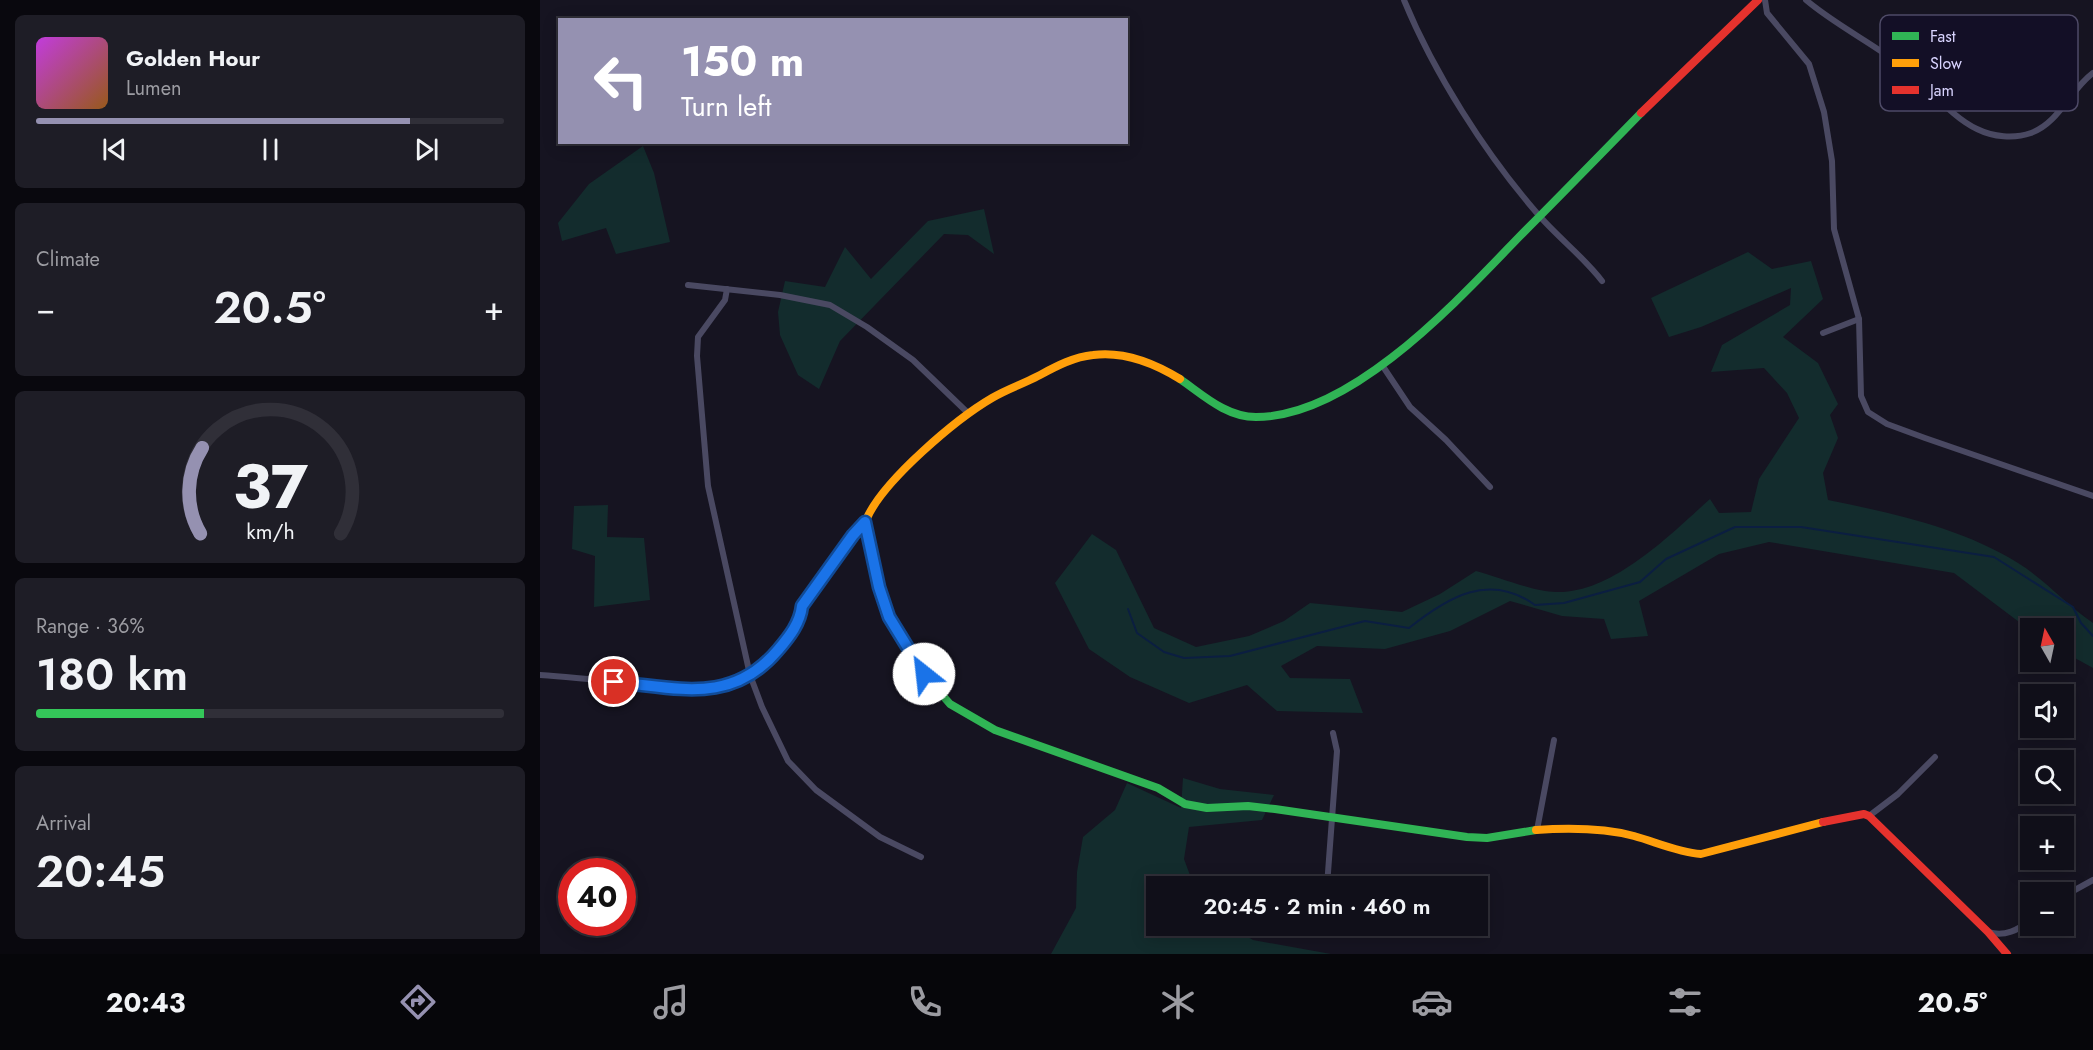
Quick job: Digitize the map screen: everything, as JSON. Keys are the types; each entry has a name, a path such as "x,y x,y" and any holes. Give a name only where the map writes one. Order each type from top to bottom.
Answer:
{"street":[{"path":"1404,0 1464,115 1538,215 1566,240 1602,281"},
{"path":"540,675 694,691 724,686 750,675 784,643 802,616 802,606 853,535 865,522 875,505 906,471 969,414 1005,391 1089,355 1118,356 1155,366 1230,412 1254,417 1282,414 1300,408 1382,365 1437,321 1538,215 1721,33 1758,0"},
{"path":"1765,0 1767,14 1809,64 1819,95 1832,162 1833,229 1859,319 1861,396 1868,412 1887,424 2093,496"},
{"path":"1806,0 1844,30 1880,51"},
{"path":"2078,90 2093,73"},
{"path":"1953,111 1986,132 2013,136 2030,134 2043,128 2058,111"},
{"path":"688,285 830,305 867,327 913,360 969,414"},
{"path":"727,289 725,300 698,337 697,356 708,486 750,675 762,707 788,761 816,789 880,837 921,857"},
{"path":"1823,333 1859,319"},
{"path":"1382,365 1410,408 1446,440 1490,487"},
{"path":"865,522 879,587 889,617 939,694 970,718 995,730 1158,788 1196,807 1248,806 1480,838 1537,830 1569,829 1631,835 1686,853 1701,854 1809,823 1857,814 1869,816 1988,932 2007,954"},
{"path":"1328,876 1337,751 1333,733"},
{"path":"1537,830 1554,740"},
{"path":"1869,816 1898,794 1935,758"},
{"path":"2074,890 2093,880"},
{"path":"1988,932 2001,935 2020,927"}],"green space":[{"path":"643,146 654,173 670,242 616,254 606,228 562,241 558,223 589,184"},
{"path":"984,209 994,254 968,235 944,234 840,341 819,389 798,375 780,335 778,312 785,281 825,287 845,247 871,279 928,221"},
{"path":"1748,252 1772,269 1811,261 1823,299 1783,337 1818,363 1838,404 1830,415 1838,438 1823,473 1828,500 1926,523 1974,540 2018,563 2093,623 2093,668 2074,658 2074,618 2020,618 2020,623 1954,573 1769,542 1719,554 1639,601 1648,636 1611,639 1604,619 1562,616 1510,601 1450,631 1385,649 1317,646 1281,666 1290,678 1350,679 1363,713 1277,711 1247,685 1189,703 1130,677 1089,649 1055,583 1092,534 1116,550 1154,628 1196,647 1249,636 1284,621 1310,603 1402,612 1440,594 1476,571 1538,590 1556,592 1577,590 1619,573 1659,544 1710,499 1719,513 1751,512 1759,479 1799,418 1787,393 1764,368 1711,372 1722,345 1790,305 1791,288 1701,327 1669,337 1651,298"},
{"path":"608,505 607,537 644,538 650,600 594,607 595,556 572,549 574,506"},
{"path":"1183,778 1220,789 1274,795 1262,820 1189,827 1184,859 1190,876 1146,876 1146,936 1246,936 1253,940 1331,954 1051,954 1076,908 1077,872 1083,837 1115,810 1127,783 1181,808"}],"waterway":[{"path":"1128,609 1137,633 1164,652 1184,658 1230,656 1365,621 1409,628 1454,598 1485,590 1501,590 1518,595 1535,605 1564,603 1640,582 1666,559 1735,527 1801,527 1994,557 2073,607 2081,623 2093,636"}],"traffic: fast":[{"path":"1180,379 1215,404 1245,416 1256,417 1292,412 1329,398 1365,377 1435,321 1641,113"},
{"path":"867,518 865,522 879,587 889,617 924,674 950,704 995,730 1158,788 1185,804 1207,808 1248,806 1275,809 1467,837 1487,838 1536,830"}],"traffic: slow":[{"path":"867,518 889,486 905,469 960,420 998,395 1064,363 1086,356 1116,355 1149,363 1180,379"},
{"path":"1536,830 1610,831 1701,854 1823,822"}],"traffic: jam":[{"path":"1641,113 1758,0"},
{"path":"1823,822 1864,814 1869,816 1988,932 2007,954"}],"route":[{"path":"614,682 701,691 724,686 750,675 774,655 784,643 802,616 802,606 828,573 853,535 865,522 879,587 889,617 924,674"}]}
